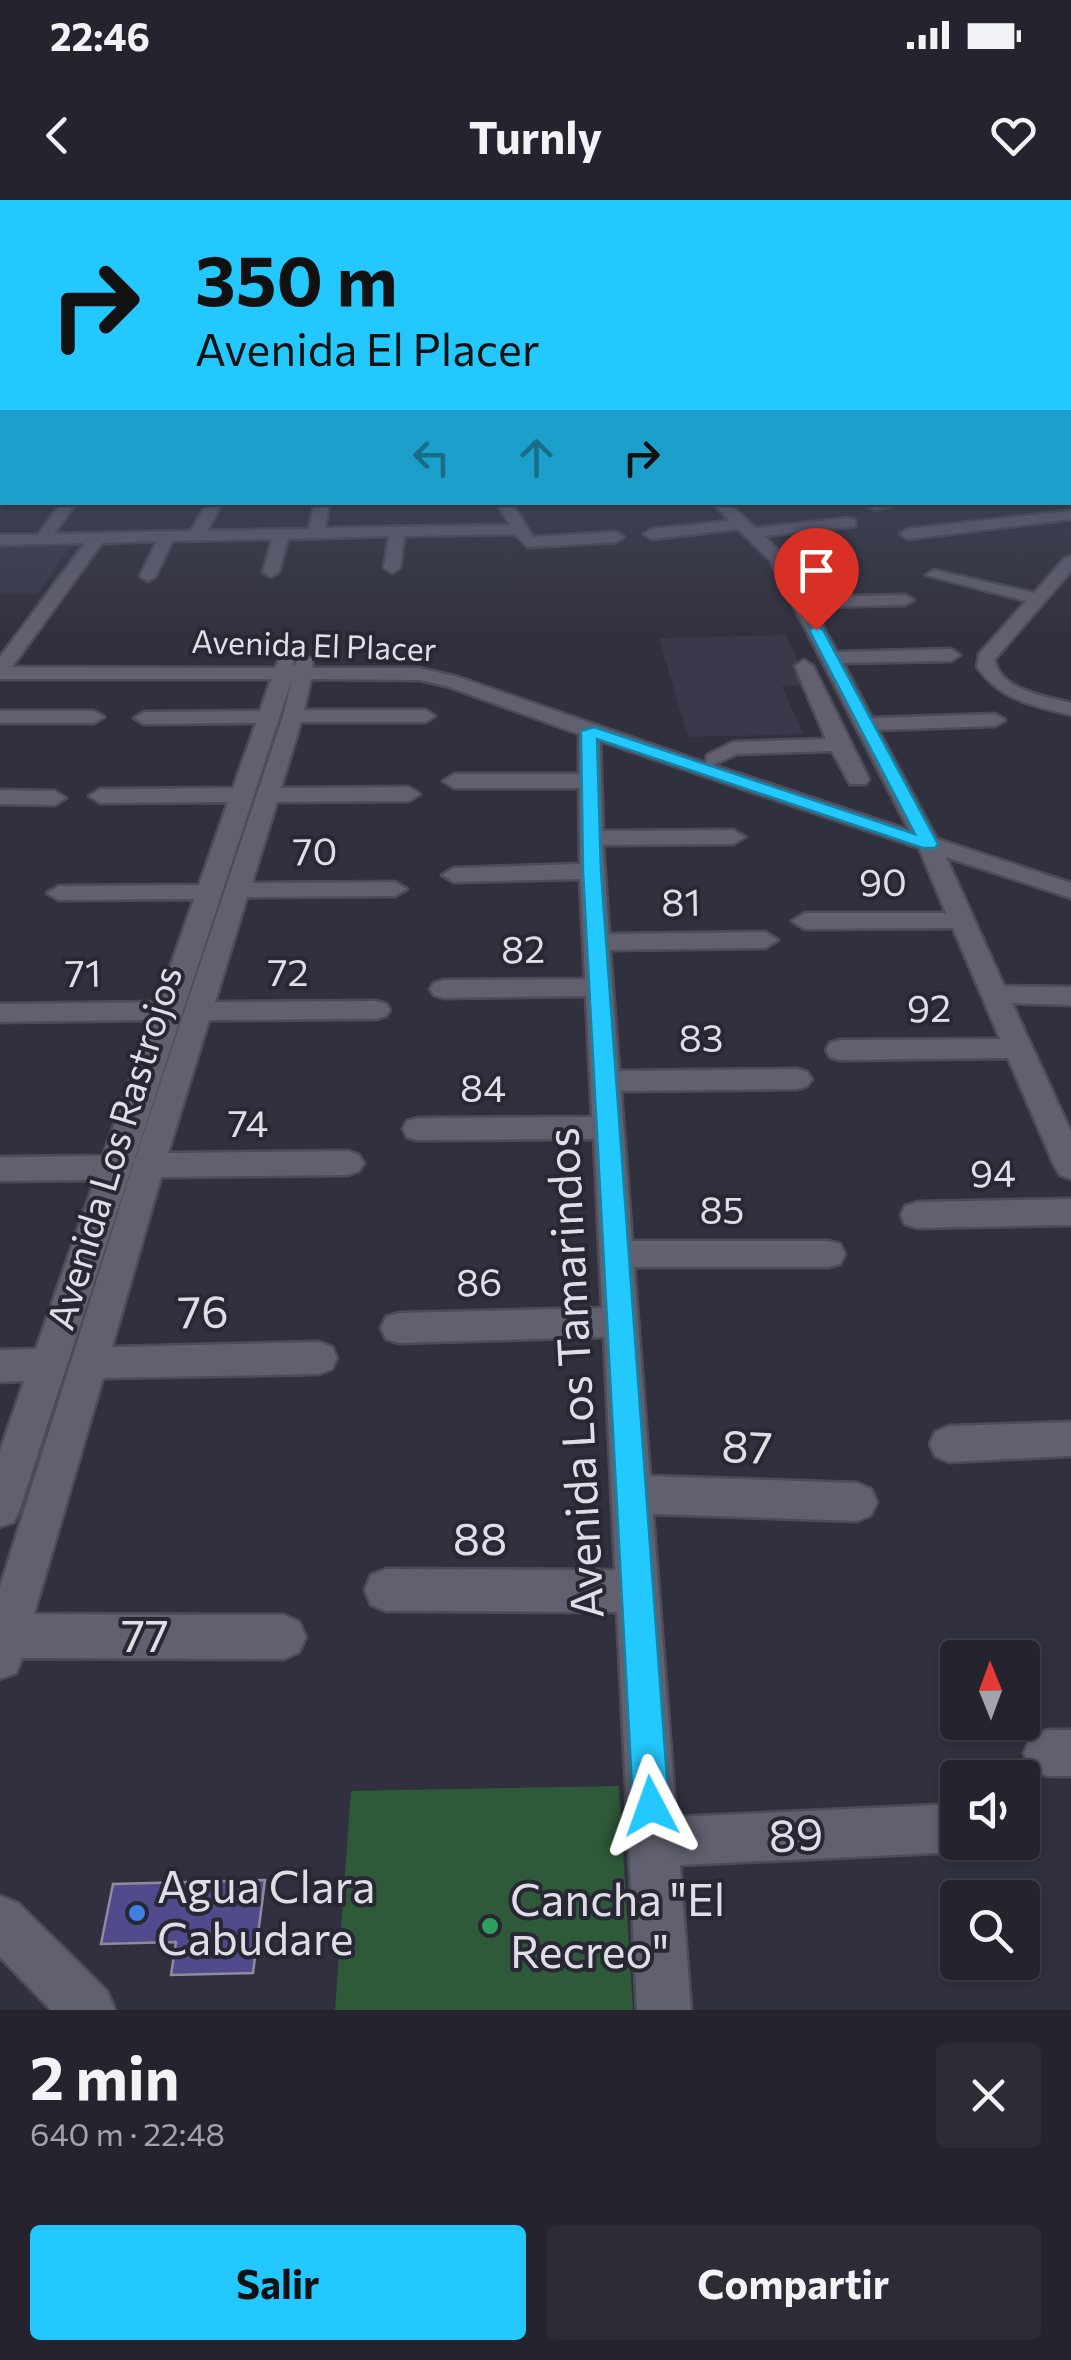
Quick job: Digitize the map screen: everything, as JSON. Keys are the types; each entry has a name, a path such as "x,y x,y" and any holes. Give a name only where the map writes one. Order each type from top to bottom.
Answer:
{"street":[{"path":"196,536 214,505"},
{"path":"316,534 322,505"},
{"path":"504,505 524,535"},
{"path":"722,505 778,558 924,835 1068,1153"},
{"path":"876,506 882,505"},
{"path":"43,539 66,507"},
{"path":"908,534 1071,515"},
{"path":"652,534 850,523"},
{"path":"0,540 397,533 433,524 524,535 616,537"},
{"path":"392,568 397,533"},
{"path":"272,572 282,534"},
{"path":"148,576 168,536"},
{"path":"1,667 97,538"},
{"path":"1071,561 986,658 986,667 995,680 1021,695 1071,708"},
{"path":"934,576 1038,599"},
{"path":"801,602 905,600"},
{"path":"830,658 952,655"},
{"name":"Avenida El Placer","path":"295,668 417,662 451,670 714,759 1071,891"},
{"path":"804,666 858,779"},
{"name":"Avenida El Placer","path":"1,667 295,668 419,674 451,681 588,731 924,835 1071,874"},
{"name":"Avenida Los Rastrojos","path":"0,1508 168,1011 222,892 295,668"},
{"path":"0,717 94,716"},
{"path":"144,718 425,716"},
{"path":"865,724 996,720"},
{"name":"Avenida Los Tamarindos","path":"588,731 635,1591 664,2010"},
{"path":"714,759 733,748 839,745"},
{"path":"454,781 588,781"},
{"path":"100,796 409,794"},
{"path":"0,797 56,798"},
{"path":"454,874 733,838"},
{"name":"70","path":"59,893 394,889"},
{"name":"Avenida Los Rastrojos","path":"3,1646 148,1165 200,1011 222,892"},
{"name":"90","path":"805,921 962,920"},
{"name":"81","path":"598,942 765,940"},
{"name":"82","path":"444,989 602,987"},
{"path":"995,994 1071,996"},
{"name":"72","path":"200,1011 376,1010"},
{"name":"71","path":"0,1013 168,1011"},
{"name":"92","path":"840,1050 1018,1048"},
{"name":"83","path":"606,1080 797,1079"},
{"name":"84","path":"418,1129 608,1128"},
{"name":"74","path":"148,1165 348,1163"},
{"path":"0,1169 115,1168"},
{"name":"94","path":"918,1215 1071,1212"},
{"name":"85","path":"616,1254 828,1254"},
{"name":"86","path":"399,1328 622,1322"},
{"name":"76","path":"90,1363 319,1358"},
{"path":"0,1366 48,1365"},
{"path":"949,1444 1071,1440"},
{"name":"87","path":"632,1494 856,1502"},
{"name":"88","path":"386,1590 635,1591"},
{"name":"77","path":"3,1646 284,1637"},
{"name":"89","path":"654,1842 938,1829"},
{"path":"0,1922 88,2010"}],"shaded area":[{"path":"0,546 71,546 37,594 0,594"},
{"path":"786,635 809,685 782,686 803,734 688,737 659,638"}],"green space":[{"path":"619,1786 633,2010 335,2010 351,1791"}],"building":[{"path":"265,1880 253,1973 171,1975 176,1942 101,1944 113,1884"}],"place":[{"name":"Agua Clara Cabudare","path":"137,1913"},
{"name":"Cancha \"El Recreo\"","path":"490,1926"}],"route":[{"path":"651,1806 592,871 588,731 929,844 816,630"}]}
